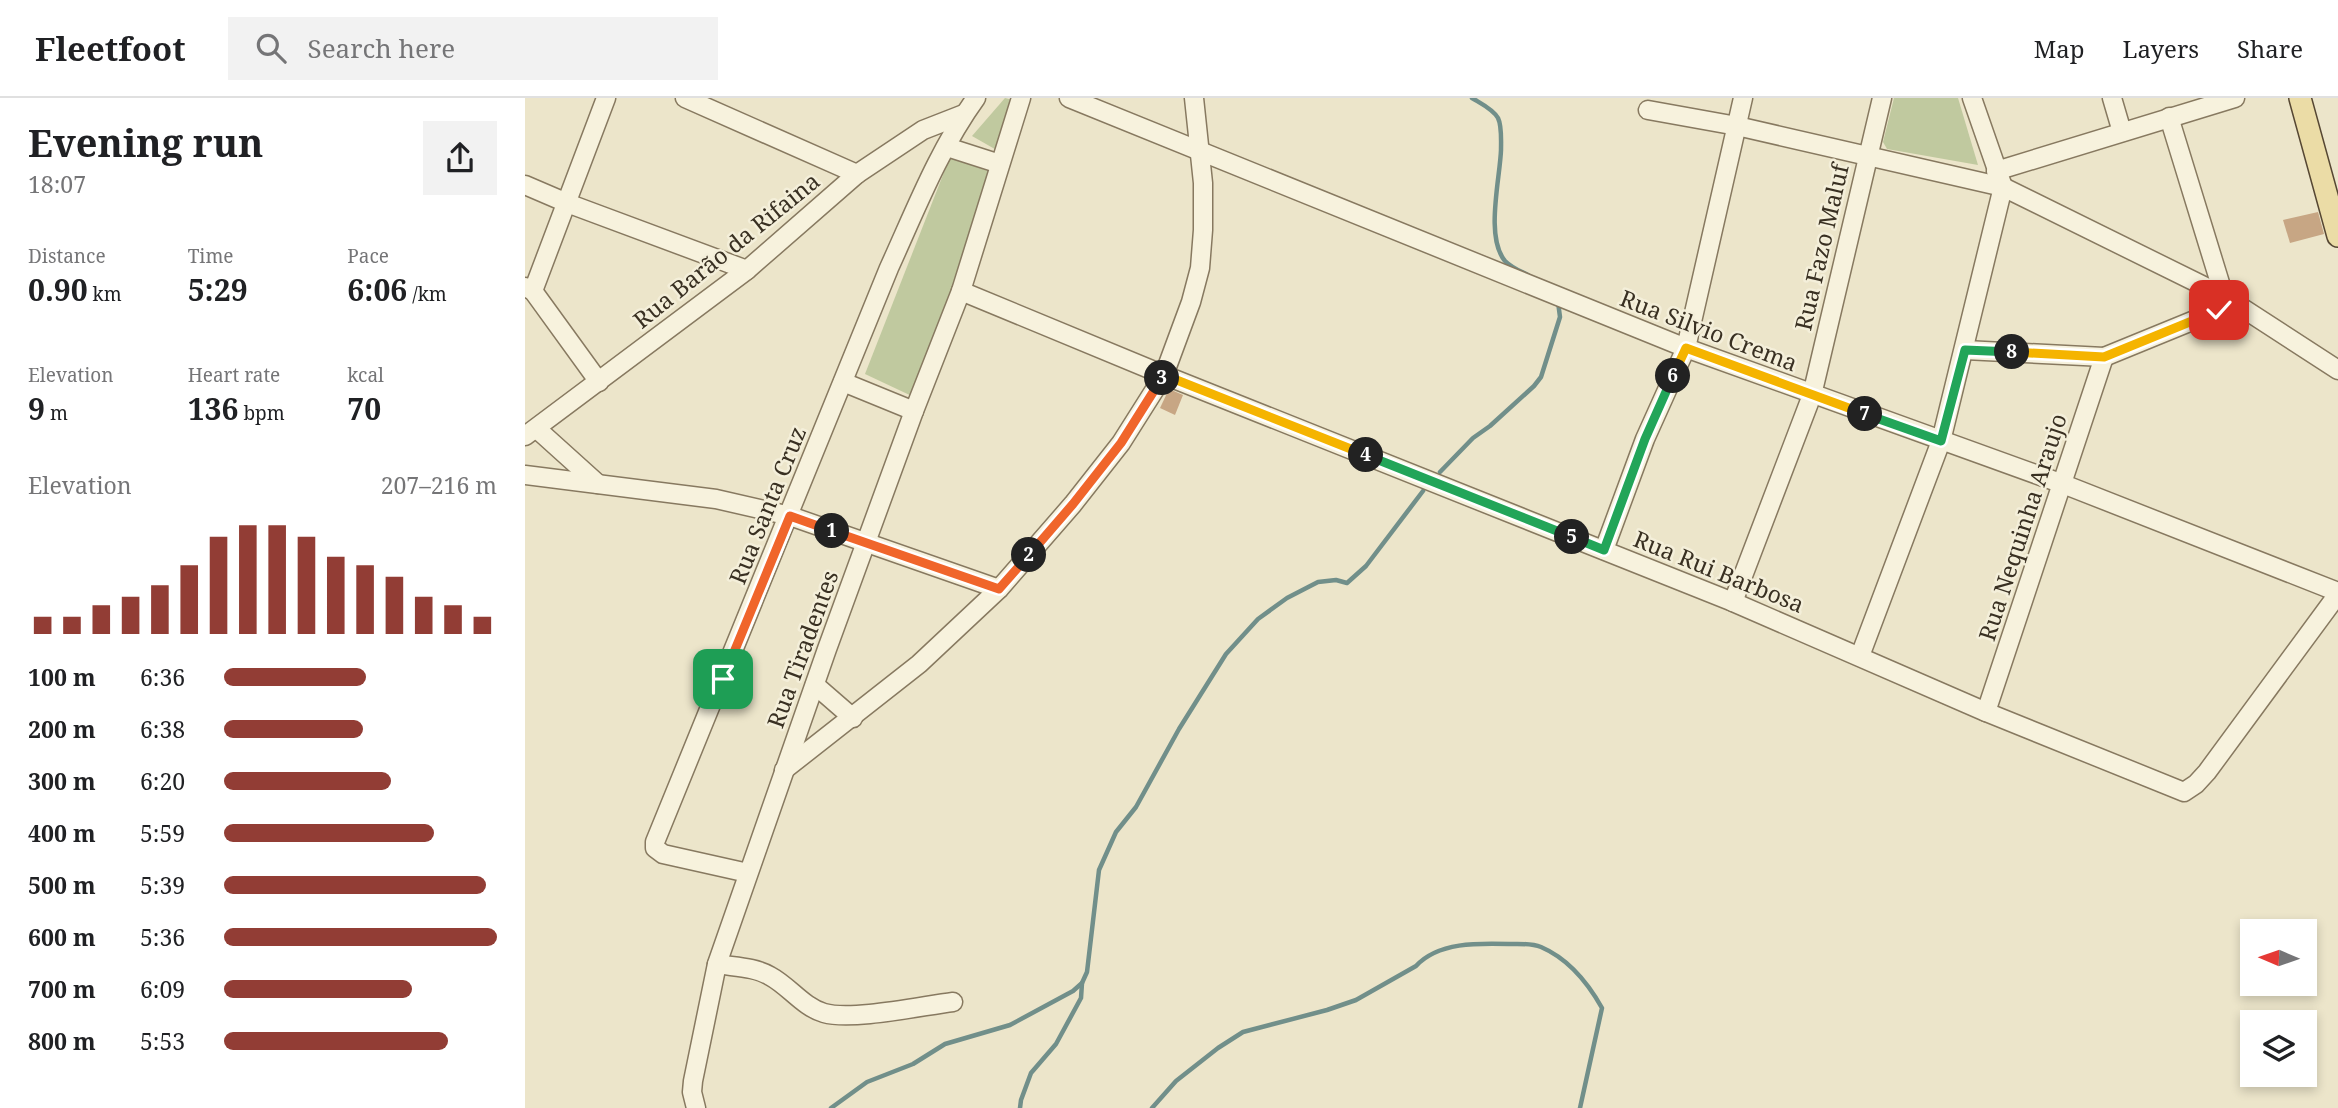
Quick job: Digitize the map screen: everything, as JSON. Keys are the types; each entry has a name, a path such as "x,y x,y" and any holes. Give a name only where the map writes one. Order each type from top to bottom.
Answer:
{"main road":[{"path":"2300,98 2338,236"}],"street":[{"path":"599,382 529,289 567,203 606,98"},
{"path":"685,98 857,174"},
{"name":"Rua Santa Cruz","path":"748,873 663,854 655,848 655,842 889,268 918,202 964,114 976,98"},
{"name":"Rua Tiradentes","path":"695,1106 693,1081 717,964 914,411 961,291 1021,98"},
{"name":"Rua Silvio Crema","path":"1069,98 1686,348 2063,484 2338,593"},
{"path":"784,770 919,664 999,589 1073,504 1121,443 1164,375 1191,302 1200,268 1203,183 1194,98"},
{"path":"1604,550 1645,439 1686,348 1743,98"},
{"name":"Rua Fazo Maluf","path":"1733,602 1812,395 1882,98"},
{"path":"1860,656 1941,441 1965,350 1999,179 1972,98"},
{"path":"2112,98 2122,132"},
{"path":"1999,179 2122,132 2235,98"},
{"path":"1649,110 1999,179 2224,296 2338,370"},
{"name":"Rua Barão da Rifaina","path":"531,432 747,270 857,174 923,130 964,114"},
{"path":"1965,350 2104,357 2219,310 2224,296 2169,117"},
{"path":"947,147 1000,164"},
{"path":"525,185 747,270"},
{"name":"Rua Rui Barbosa","path":"961,291 1733,602 1986,712 2184,792 2207,772 2338,593"},
{"name":"Rua Nequinha Araujo","path":"1986,712 2104,357"},
{"path":"843,382 914,411"},
{"path":"531,432 598,484"},
{"path":"525,475 716,499 790,516 999,589"},
{"path":"815,685 853,718"},
{"path":"717,964 760,971 809,1006 821,1012 841,1016 953,1002"}],"green space":[{"path":"1005,98 1016,101 1000,152 972,136"},
{"path":"1894,98 1958,98 1978,165 1887,149 1883,142"},
{"path":"950,157 993,173 916,398 865,374"}],"building":[{"path":"2318,212 2324,234 2290,243 2283,220"},
{"path":"1169,389 1183,395 1175,415 1160,408"}],"waterway":[{"path":"1472,98 1493,112 1500,125 1501,150 1495,207 1499,251 1505,261 1528,275"},
{"path":"1440,472 1473,438 1490,426 1541,377 1560,317 1558,302"},
{"path":"1020,1108 1031,1073 1056,1044 1081,998 1082,983 1087,972 1099,870 1116,832 1136,807 1179,729 1226,654 1258,619 1287,598 1318,582 1336,580 1347,583 1366,566 1423,491"},
{"path":"1152,1108 1176,1081 1243,1032 1356,1000 1435,952 1484,944 1529,944 1551,952 1577,973 1602,1008 1580,1108"},
{"path":"831,1108 867,1082 913,1064 945,1044 1010,1025 1073,991 1082,983"}],"route":[{"path":"723,679 790,516 999,589 1073,504 1121,443 1164,375 1604,550 1645,439 1686,348 1941,441 1965,350 2104,357 2219,310"}]}
